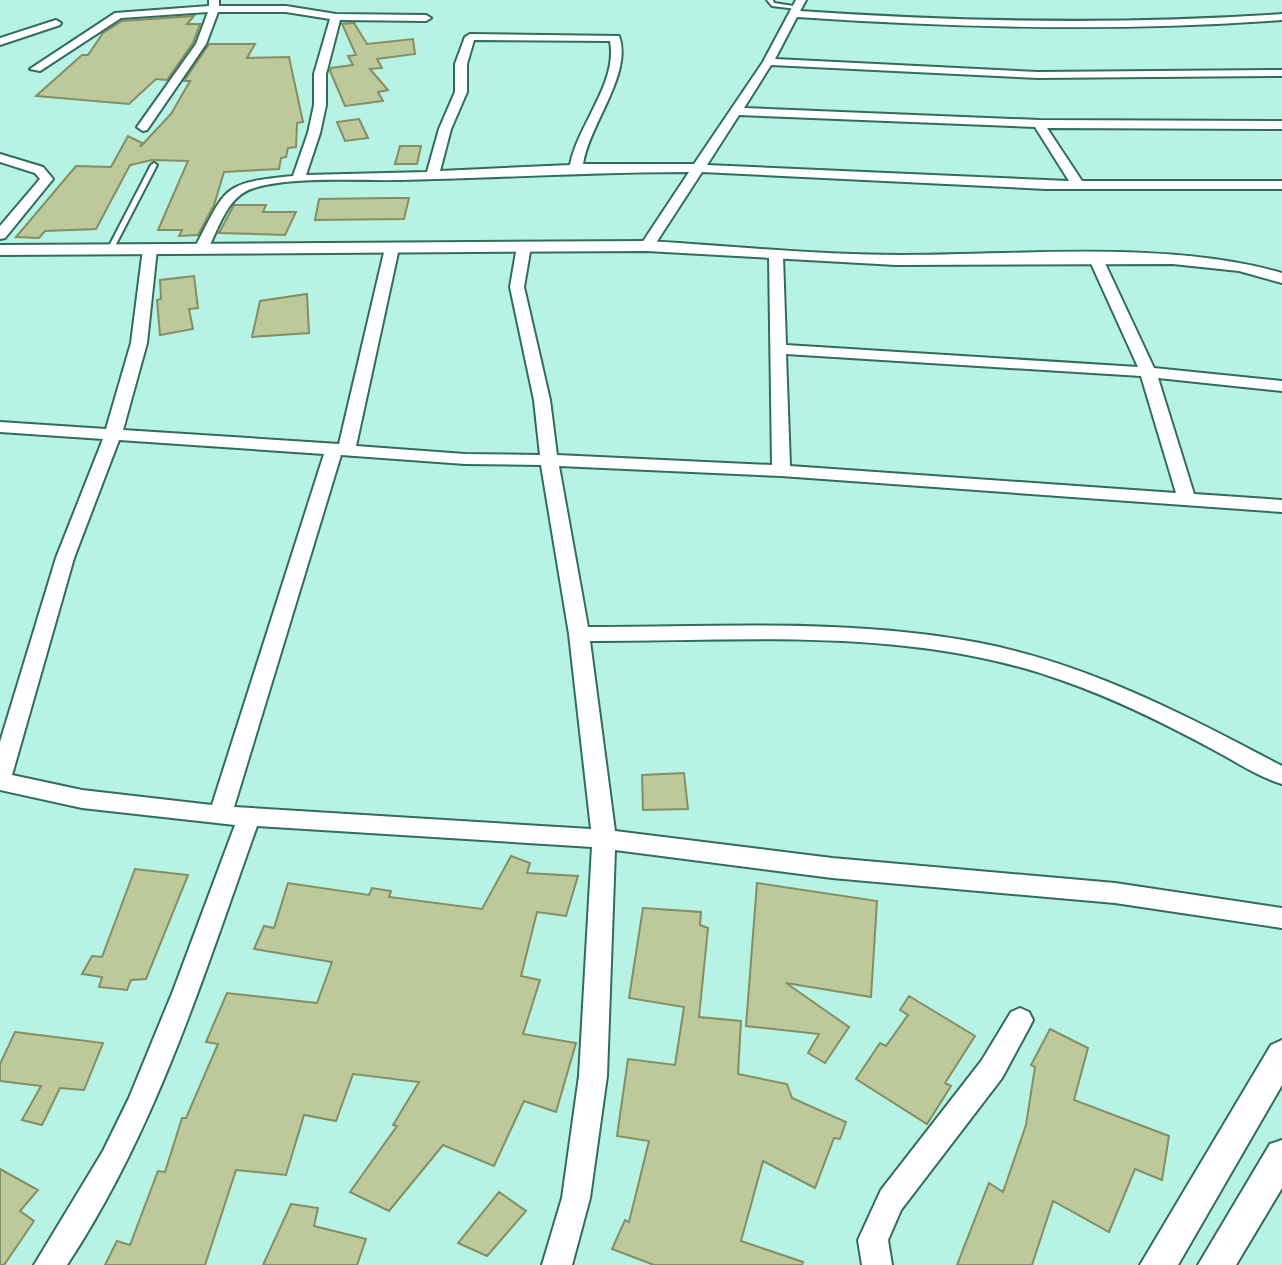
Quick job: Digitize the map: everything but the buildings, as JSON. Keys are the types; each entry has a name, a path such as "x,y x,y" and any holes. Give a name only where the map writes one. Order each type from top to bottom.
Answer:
{"street":[{"path":"143,127 201,44 214,4"},
{"path":"36,69 119,15 214,4 286,9 336,17 426,18"},
{"path":"647,246 768,62 797,7 881,21 1118,26 1190,25 1282,17"},
{"path":"298,179 317,119 320,74 336,17"},
{"path":"0,42 56,23"},
{"path":"433,175 445,129 461,92 461,64 467,44 470,37 481,36 615,38 618,58 581,137 576,168"},
{"path":"768,62 1038,75 1282,73"},
{"path":"736,111 1039,124 1282,125"},
{"path":"1039,124 1078,185"},
{"path":"0,158 39,170 47,179 1,232"},
{"path":"201,249 229,195 251,184 298,179 526,173 576,168 700,168 901,180 1078,185 1282,185"},
{"path":"524,246 517,287 542,400 549,460 579,634 604,839 593,1076 576,1198 557,1265"},
{"path":"0,250 647,246 776,256 896,260 1200,260 1282,278"},
{"path":"220,815 340,450 392,248"},
{"path":"150,249 139,343 114,432 65,558 0,780 82,799 220,815 604,839 832,868 1115,893 1282,918"},
{"path":"776,256 781,471"},
{"path":"1096,259 1148,372 1187,500"},
{"path":"778,349 1148,372 1282,386"},
{"path":"0,427 114,432 465,459 781,471 1282,506"},
{"path":"579,634 854,634 962,648 1037,664 1102,687 1282,776"},
{"path":"49,1265 76,1228 136,1116 249,817"},
{"path":"877,1265 873,1240 891,1200 992,1069 1020,1020"},
{"path":"1158,1265 1282,1055"},
{"path":"1216,1265 1282,1156"}],"lane":[{"path":"770,0 772,4 797,7"},
{"path":"110,250 154,165"}]}
